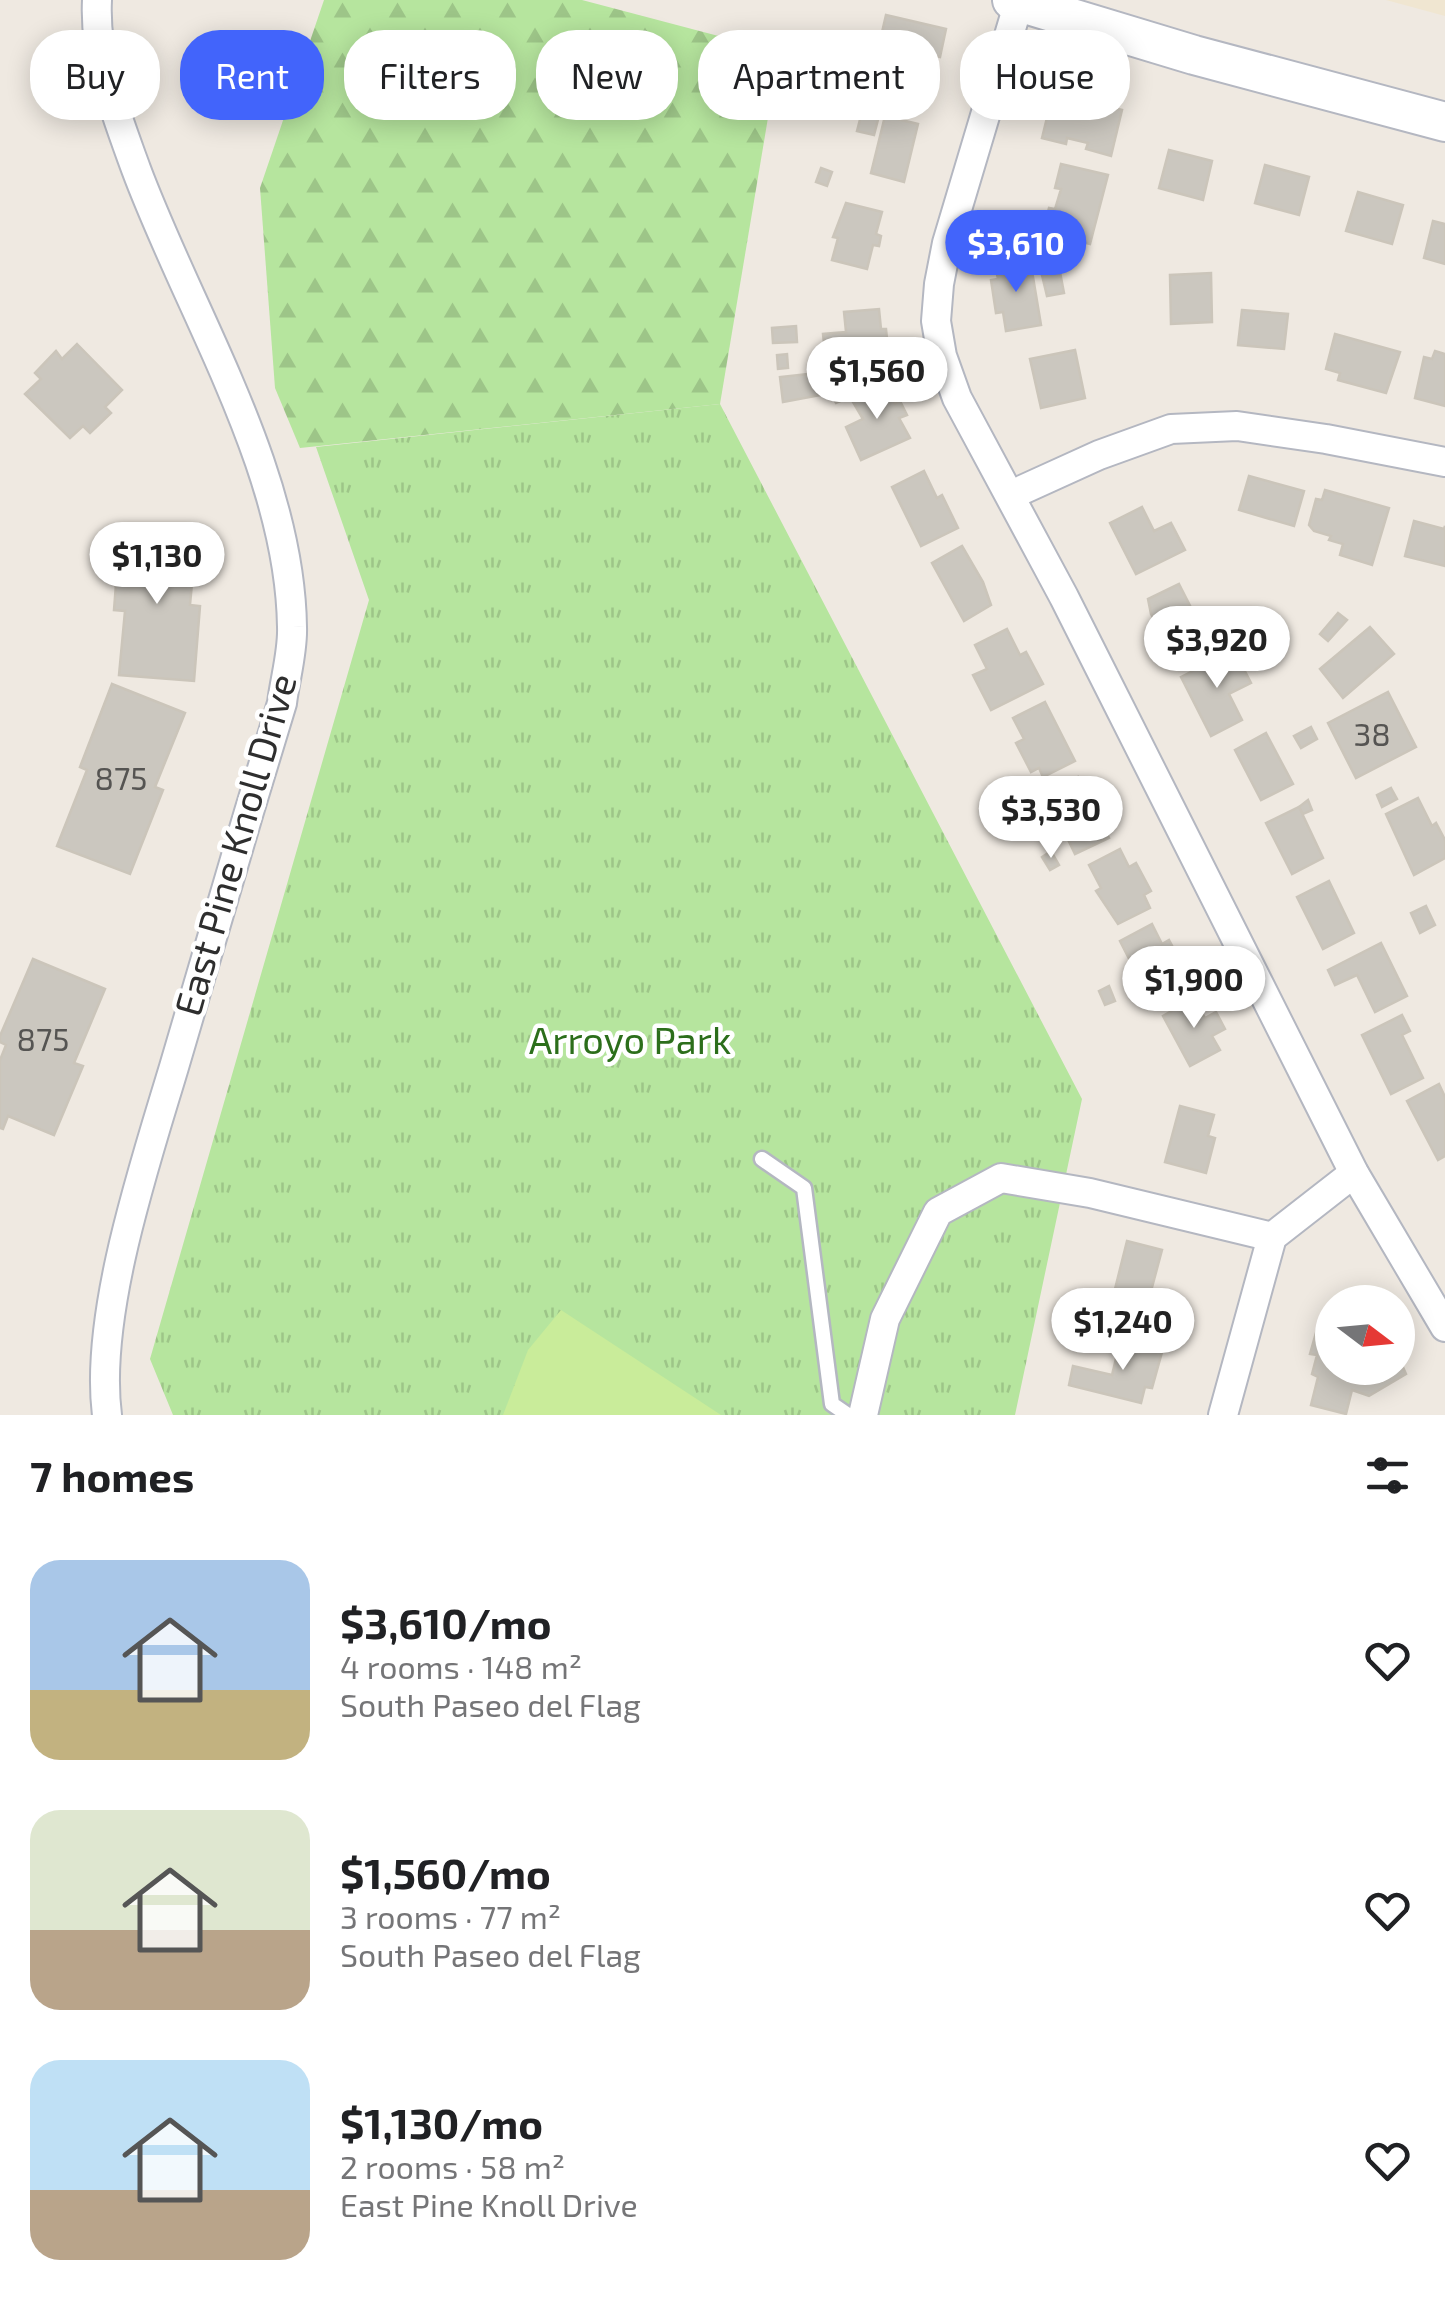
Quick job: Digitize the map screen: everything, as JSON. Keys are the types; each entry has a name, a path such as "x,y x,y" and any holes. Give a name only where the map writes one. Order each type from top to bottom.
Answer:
{"main road":[{"path":"1016,1 1194,55 1445,122"}],"street":[{"name":"East Pine Knoll Drive","path":"97,0 95,28 109,95 156,222 260,458 286,562 292,630 282,702 141,1178 115,1292 104,1388 108,1415"},
{"path":"1016,1 938,284 936,321 942,356 957,398 988,460 1011,495 1354,1173 1445,1326"},
{"path":"1011,495 1098,455 1171,429 1237,426 1445,462"},
{"path":"1223,1415 1272,1237 1354,1173"},
{"path":"863,1415 885,1319 938,1212 1002,1178 1090,1193 1272,1237"}],"lane":[{"path":"762,1158 804,1188 832,1404 848,1415"}],"shaded area":[{"path":"1386,0 1445,0 1445,16"}],"green space":[{"path":"324,0 582,0 698,31 698,120 768,120 720,404 300,448 275,388 260,188 283,120 324,120 324,30 314,30"},
{"name":"Arroyo Park","path":"720,404 1082,1099 1015,1415 173,1415 150,1359 369,600 316,447"},
{"path":"561,1310 721,1415 503,1415 528,1350"}],"building":[{"path":"886,15 946,29 940,57 940,30 883,30"},
{"path":"860,120 878,120 874,135 857,131"},
{"path":"884,120 918,124 904,182 871,173"},
{"path":"1046,120 1120,120 1111,156 1086,149 1088,143 1067,138 1066,144 1042,138"},
{"path":"1169,150 1212,161 1203,200 1159,188"},
{"path":"1061,164 1108,175 1090,244 1043,232 1049,208 1055,209 1061,189 1055,188"},
{"path":"1265,165 1309,177 1299,215 1255,203"},
{"path":"821,168 832,172 827,186 816,182"},
{"path":"1358,192 1403,205 1392,244 1346,231"},
{"path":"846,203 882,212 876,234 881,236 879,246 873,245 867,269 832,260 838,238 833,237"},
{"path":"1433,221 1445,224 1445,264 1424,258"},
{"path":"1030,259 1041,325 1006,331 1003,312 996,313 991,280 998,279 995,265"},
{"path":"1059,267 1064,293 1047,296 1041,271"},
{"path":"1211,273 1212,322 1171,324 1170,275"},
{"path":"879,309 881,329 886,329 887,339 882,339 885,367 827,372 823,334 846,332 844,312"},
{"path":"1242,310 1288,314 1284,349 1238,345"},
{"path":"796,326 797,342 773,343 772,328"},
{"path":"1335,334 1400,352 1386,393 1338,380 1340,373 1326,369"},
{"path":"77,344 122,390 105,407 111,413 90,433 83,426 70,438 25,394 41,379 35,373 56,351 62,359"},
{"path":"1075,350 1085,398 1041,408 1030,359"},
{"path":"1435,351 1445,354 1445,406 1415,398 1424,357 1432,359"},
{"path":"787,354 788,368 778,369 777,355"},
{"path":"827,372 826,394 783,402 780,377"},
{"path":"885,384 895,404 900,401 907,415 899,418 910,438 861,460 846,427 863,419 850,397"},
{"path":"845,388 850,397 836,403 831,394"},
{"path":"924,471 937,498 942,495 958,528 921,546 892,487"},
{"path":"1249,476 1304,491 1294,526 1239,510"},
{"path":"1325,490 1389,508 1372,565 1340,555 1343,544 1329,540 1331,536 1314,531 1309,525 1316,499 1322,500"},
{"path":"1142,507 1154,531 1171,523 1185,550 1136,574 1110,523"},
{"path":"1414,521 1444,529 1445,526 1445,566 1405,556"},
{"path":"120,532 196,540 190,605 200,606 194,681 119,675 125,611 114,610"},
{"path":"962,546 991,605 964,621 932,563"},
{"path":"1179,584 1209,643 1178,659 1151,614 1148,599"},
{"path":"1338,613 1347,620 1328,641 1320,634"},
{"path":"1267,623 1275,634 1264,642 1256,630"},
{"path":"1370,627 1394,654 1343,698 1320,669"},
{"path":"1007,629 1020,655 1026,652 1043,684 991,710 973,675 987,669 975,645"},
{"path":"1234,650 1251,683 1229,694 1242,720 1211,736 1181,677"},
{"path":"112,684 185,713 155,787 163,790 130,874 57,846 87,770 80,767"},
{"path":"1388,692 1416,747 1356,778 1328,723"},
{"path":"1045,702 1075,761 1043,777 1039,768 1031,772 1016,743 1024,739 1013,718"},
{"path":"1311,727 1317,739 1301,748 1294,736"},
{"path":"1266,733 1293,784 1261,800 1235,750"},
{"path":"1078,777 1087,795 1094,791 1107,818 1100,821 1109,838 1075,854 1046,793"},
{"path":"1391,788 1397,799 1382,807 1377,795"},
{"path":"1418,798 1432,826 1436,823 1445,840 1445,858 1414,875 1386,814"},
{"path":"1308,800 1312,810 1303,814 1299,807"},
{"path":"1299,807 1323,858 1292,874 1266,823"},
{"path":"1120,849 1129,867 1136,863 1151,891 1144,895 1150,908 1118,924 1096,891 1101,888 1089,865"},
{"path":"1051,851 1059,865 1050,870 1042,857"},
{"path":"1329,881 1354,933 1323,949 1297,897"},
{"path":"1426,906 1435,925 1420,933 1411,913"},
{"path":"1152,924 1162,944 1169,940 1179,959 1171,963 1177,976 1146,992 1120,941"},
{"path":"1381,943 1407,996 1375,1012 1357,975 1335,985 1328,970"},
{"path":"33,959 105,989 74,1063 83,1066 54,1135 8,1116 3,1129 0,1128 0,1060 6,1045 0,1042 0,1036"},
{"path":"1109,986 1115,1001 1105,1005 1099,991"},
{"path":"1194,998 1205,1018 1216,1012 1225,1029 1212,1036 1220,1050 1190,1066 1163,1016"},
{"path":"1402,1015 1410,1031 1402,1035 1423,1078 1391,1094 1362,1035"},
{"path":"1439,1084 1445,1097 1445,1156 1438,1160 1407,1101"},
{"path":"1180,1106 1214,1115 1208,1136 1215,1138 1206,1173 1165,1162"},
{"path":"1127,1241 1162,1250 1147,1306 1113,1297"},
{"path":"1090,1324 1102,1327 1100,1338 1087,1335"},
{"path":"1121,1338 1156,1346 1155,1350 1162,1352 1152,1388 1145,1387 1141,1403 1069,1385 1073,1366 1112,1375"},
{"path":"1316,1385 1388,1385 1369,1396 1352,1390 1346,1414 1311,1405"}]}
